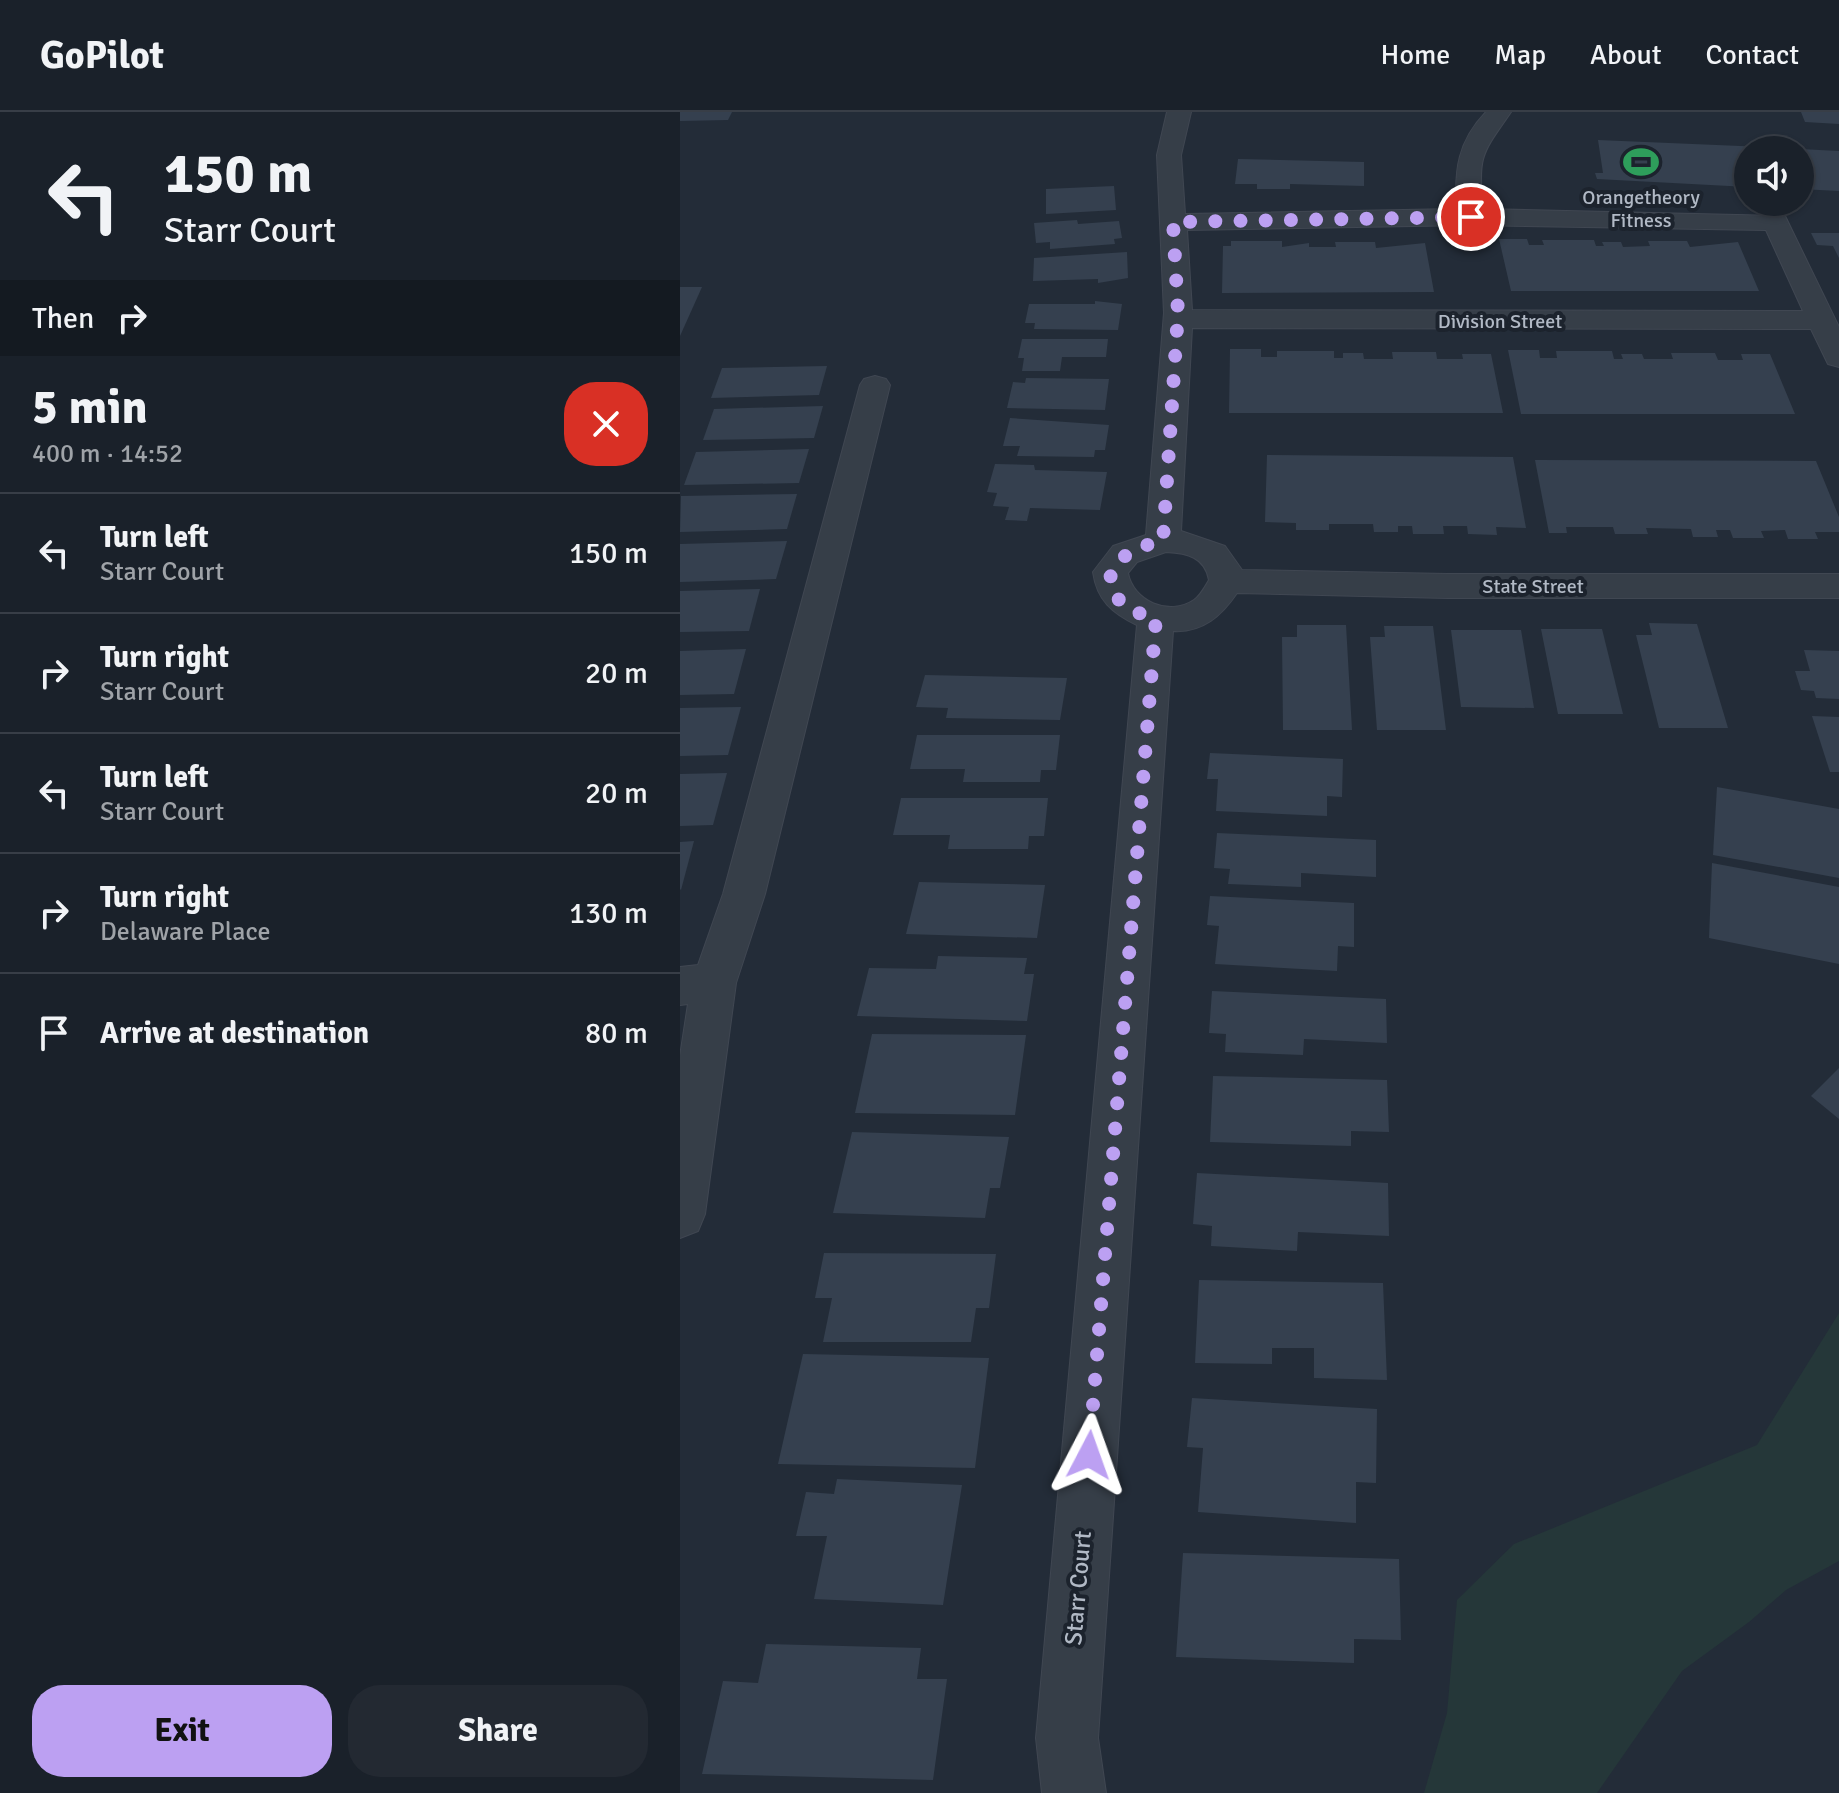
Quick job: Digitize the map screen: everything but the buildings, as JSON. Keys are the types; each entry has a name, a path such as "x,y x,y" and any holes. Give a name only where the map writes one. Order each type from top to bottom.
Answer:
{"street":[{"path":"1163,541 1178,319 1169,155 1179,112"},
{"path":"1471,217 1466,165 1479,131 1499,112"},
{"path":"1173,222 1471,217 1776,222 1839,358"},
{"name":"Division Street","path":"1178,319 1822,320"},
{"path":"680,1214 697,984 744,894 875,385"},
{"path":"1163,541 1180,541 1209,551 1226,570 1227,581 1222,594 1195,614 1156,618 1127,608 1117,599 1110,578 1122,557 1133,549 1163,541"},
{"name":"State Street","path":"1227,581 1447,586 1839,586"},
{"name":"Starr Court","path":"1074,1793 1067,1738 1156,618"}],"shaded area":[{"path":"1839,1313 1839,1561 1786,1590 1749,1622 1682,1671 1597,1793 1424,1793 1447,1713 1457,1600 1514,1544 1757,1445"}],"place":[{"name":"Orangetheory Fitness","path":"1641,162"}],"route":[{"path":"1089,1455 1156,618 1127,608 1111,589 1110,578 1114,567 1133,549 1163,541 1178,313 1173,222 1471,217"}]}
